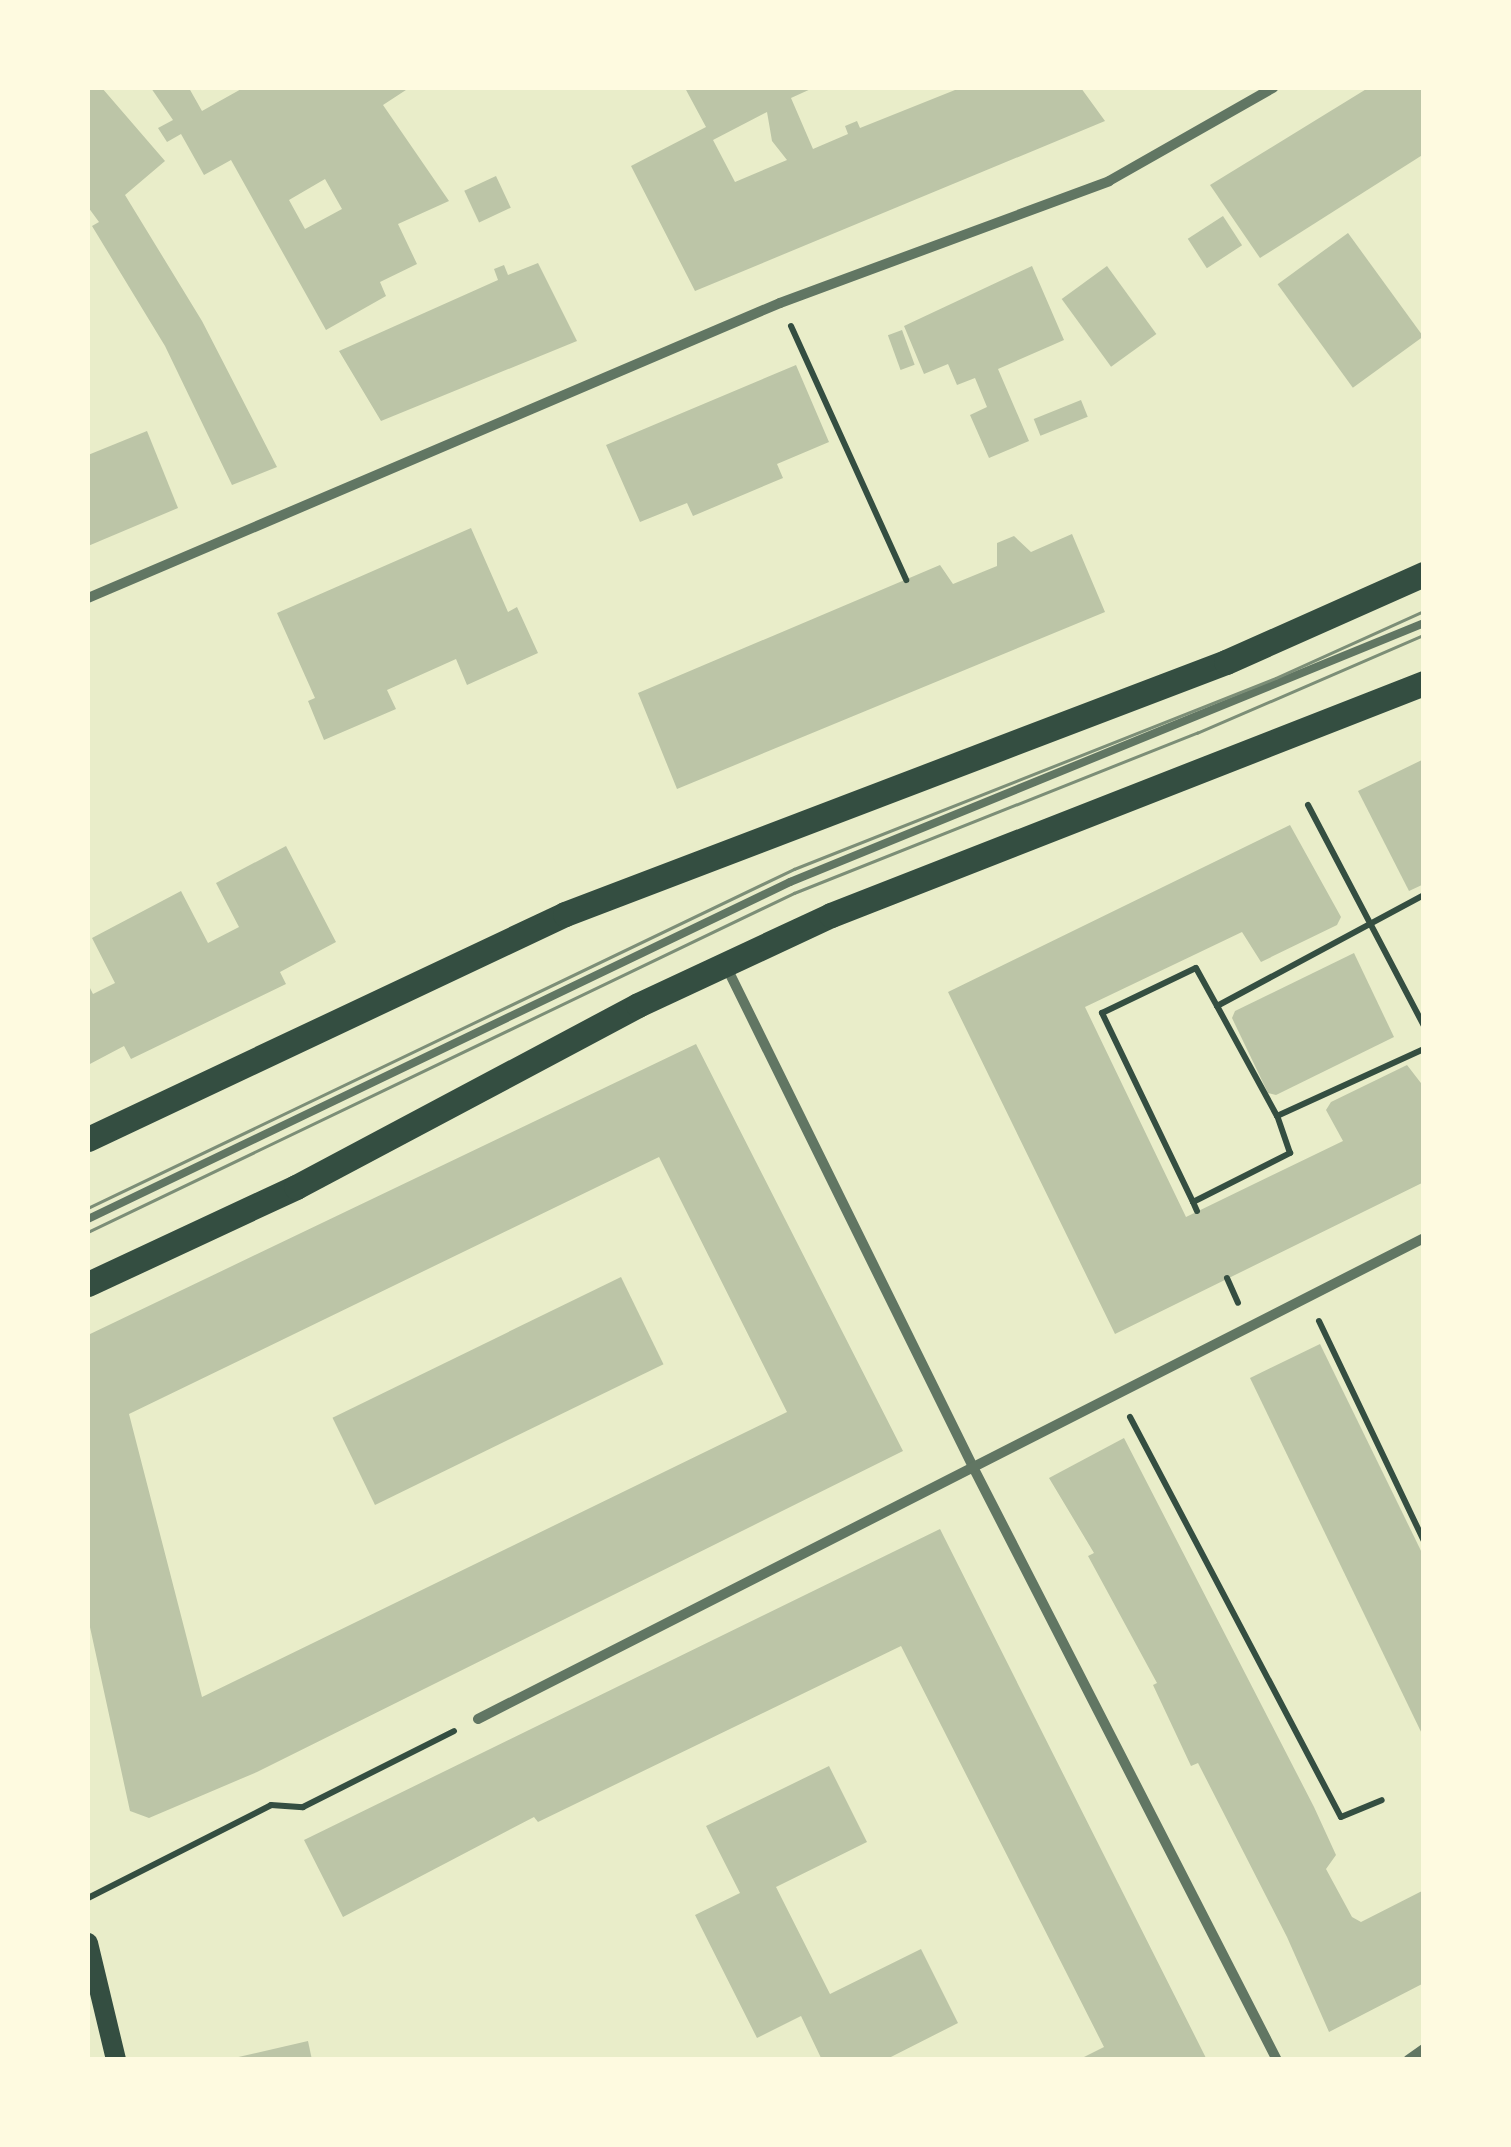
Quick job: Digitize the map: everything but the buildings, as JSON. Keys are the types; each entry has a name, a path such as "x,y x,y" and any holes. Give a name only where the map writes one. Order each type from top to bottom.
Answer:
{"main road":[{"path":"88,1139 565,914 1226,662 1424,574"},
{"path":"88,1284 296,1187 725,964 988,851 1424,683"},
{"path":"88,1943 116,2060"}],"street":[{"path":"88,598 780,303 1108,181 1273,88"},
{"path":"725,964 973,1467 1276,2060"},
{"path":"478,1719 1424,1238"},
{"path":"1408,2060 1424,2049"}],"lane":[{"path":"88,1219 790,882 1424,623"}],"path":[{"path":"780,303 906,580"},
{"path":"1308,805 1424,1026"},
{"path":"1218,1006 1424,895"},
{"path":"1194,1202 1290,1153 1277,1116 1196,968 1102,1013 1197,1212"},
{"path":"1277,1116 1424,1048"},
{"path":"1308,1297 1424,1541"},
{"path":"1118,1394 1341,1817 1382,1800"},
{"path":"88,1898 271,1806 303,1807 478,1719"}],"tram line":[{"path":"88,1208 794,869 1276,678 1424,611"},
{"path":"88,1232 794,893 1197,733 1424,635"}]}
